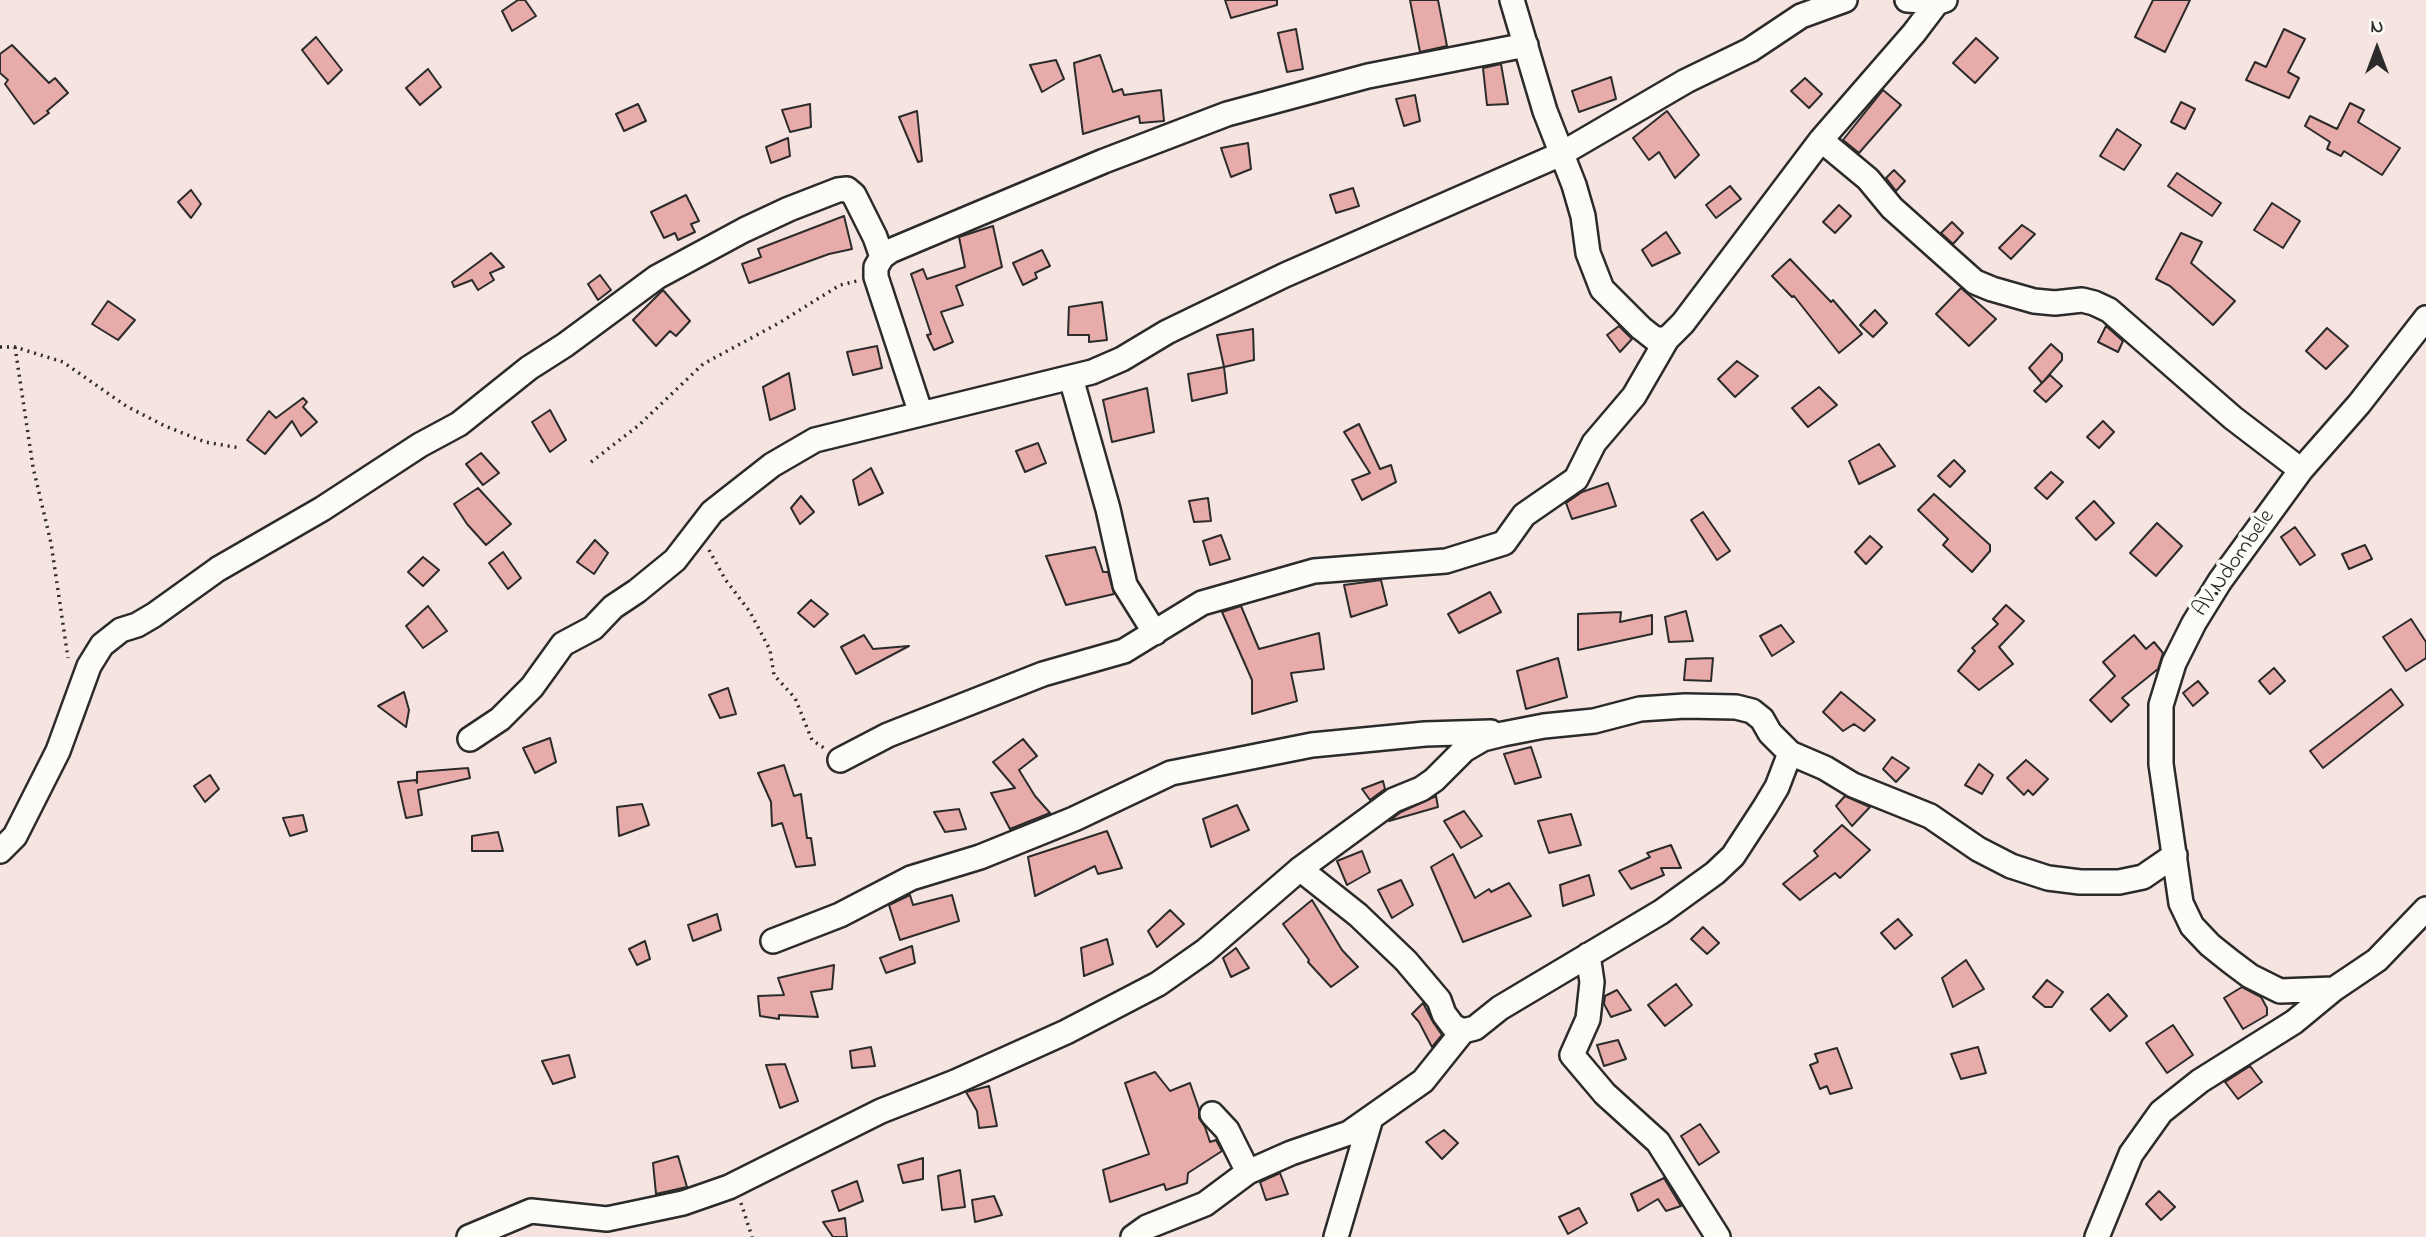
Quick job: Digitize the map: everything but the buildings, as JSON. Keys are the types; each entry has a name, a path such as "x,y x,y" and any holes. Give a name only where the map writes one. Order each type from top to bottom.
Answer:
{"street":[{"path":"1512,0 1561,154 1574,185 1583,216 1588,253 1602,289 1655,339 1667,339"},
{"path":"470,738 500,719 532,687 563,644 593,628 613,607 675,560 712,512 772,465 815,440 1092,372 1285,275 1561,154 1686,81 1750,50 1801,16 1845,0"},
{"path":"1907,0 1941,1"},
{"path":"840,760 888,735 1043,674 1124,651 1202,603 1314,571 1446,561 1504,543 1524,515 1576,479 1594,443 1634,396 1667,339 1684,323 1821,140 1941,1"},
{"path":"879,267 904,244 1104,161 1227,114 1368,76 1526,45"},
{"path":"1821,140 1868,179 1892,208 1975,282 2034,301 2055,303 2082,300 2109,310 2233,418 2301,470"},
{"path":"0,851 15,836 58,751 89,666 102,645 121,630 154,615 218,569 260,547 420,445 459,424 529,368 565,345 657,277 744,230 838,190 847,189 854,194 876,237 879,267 921,414"},
{"name":"AV.Ndombele","path":"2334,989 2280,991 2250,976 2210,945 2192,926 2181,903 2161,764 2161,705 2174,663 2194,623 2220,581 2301,470 2358,404 2426,318"},
{"path":"1071,378 1111,521 1125,585 1155,632"},
{"path":"469,1237 531,1212 607,1219 683,1203 736,1184 881,1111 955,1082 1066,1032 1158,984 1205,951 1300,869 1394,800 1422,789 1464,750 1483,738 1594,721 1640,709 1736,707 1752,711 1762,719 1770,733 1790,753 1825,768 1853,785 1930,816 1978,849 2011,866 2048,878 2080,882 2119,882 2143,877 2175,855"},
{"path":"773,941 840,915 911,878 980,858 1074,819 1171,774 1312,745 1425,734 1519,731"},
{"path":"1133,1237 1147,1227 1177,1226 1248,1172 1291,1153 1349,1133 1423,1081 1462,1031 1475,1028 1500,1007 1661,912 1715,873 1733,856 1777,788 1790,753"},
{"path":"1300,869 1358,915 1406,961 1439,1000 1444,1014 1453,1026 1462,1031"},
{"path":"2096,1237 2131,1154 2161,1112 2200,1081 2294,1021 2334,989 2378,960 2426,909"},
{"path":"1588,955 1592,982 1588,1019 1572,1055 1605,1094 1657,1142 1718,1237"},
{"path":"1212,1114 1227,1130 1248,1172"},
{"path":"1336,1237 1371,1118"}],"path":[{"path":"591,463 638,426 703,364 779,323 840,285 879,267"},
{"path":"0,347 15,347 62,362 126,406 165,426 205,442 240,448"},
{"path":"15,347 33,467 51,543 68,664"},
{"path":"698,531 725,579 750,612 769,650 774,675 795,698 812,740 840,760"},
{"path":"736,1184 752,1237"}]}
